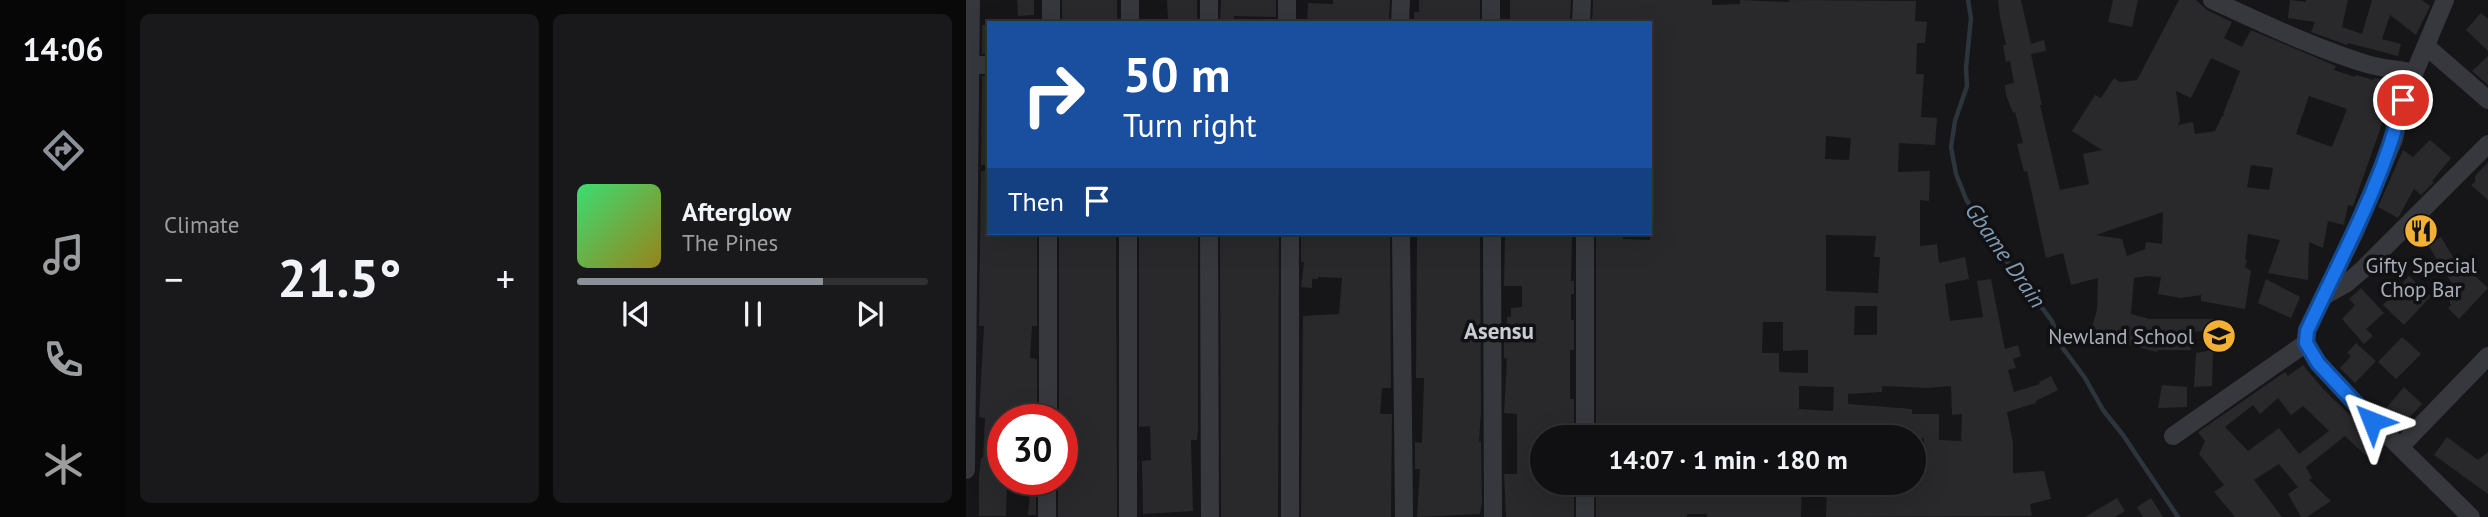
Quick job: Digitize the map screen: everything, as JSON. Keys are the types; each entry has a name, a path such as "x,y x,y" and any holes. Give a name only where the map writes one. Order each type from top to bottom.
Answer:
{"street":[{"path":"966,470 967,65 971,0"},
{"path":"1051,0 1051,21"},
{"path":"1130,0 1130,21"},
{"path":"1209,0 1209,21"},
{"path":"1287,0 1287,21"},
{"path":"1400,21 1401,0"},
{"path":"1491,0 1491,21"},
{"path":"1581,21 1582,0"},
{"path":"2212,0 2314,45 2366,64 2414,73"},
{"path":"2445,0 2403,100 2394,139 2326,295 2307,331 2306,343 2325,370 2471,517"},
{"path":"2426,46 2488,100"},
{"path":"967,65 987,65"},
{"path":"2326,295 2347,283 2362,270 2488,144"},
{"path":"1048,235 1048,404"},
{"path":"1128,235 1128,517"},
{"path":"1209,235 1210,517"},
{"path":"1290,235 1290,517"},
{"path":"1401,235 1404,517"},
{"path":"1492,235 1493,517"},
{"path":"1585,235 1585,425"},
{"path":"2173,436 2306,343"},
{"path":"2400,447 2488,356"},
{"path":"1047,495 1047,517"},
{"path":"1585,495 1585,517"}],"building":[{"path":"1017,0 1034,0 1034,15 1018,16"},
{"path":"1062,0 1117,0 1117,21 1062,19"},
{"path":"1167,0 1197,0 1197,21 1168,21"},
{"path":"1221,0 1276,0 1276,17 1234,16 1234,21 1220,21"},
{"path":"1333,0 1390,0 1389,21 1307,21 1308,3 1333,4"},
{"path":"1419,0 1480,0 1480,21 1414,21 1414,12 1419,12"},
{"path":"1510,0 1571,0 1570,21 1510,21"},
{"path":"1593,0 1712,0 1712,5 1740,4 1740,0 1916,1 1915,21 1927,22 1925,43 1917,43 1916,74 1924,74 1921,117 1937,118 1935,145 1899,143 1898,172 1930,171 1929,201 1920,200 1920,246 1937,244 1939,263 1965,257 1969,279 1945,284 1950,321 1983,317 1977,281 1991,279 2005,349 2018,345 2021,356 2013,359 2016,368 2008,370 2014,392 2040,384 2039,382 2051,376 2058,390 2036,403 2007,412 2013,443 2013,473 2044,471 2051,499 2030,504 2032,516 1826,517 1827,495 1926,495 1926,425 1596,425 1596,235 1623,235 1623,239 1650,240 1652,235 1652,21 1592,21","holes":["1826,136 1851,138 1849,160 1825,159","1826,235 1876,236 1874,257 1880,257 1878,293 1826,291","1855,306 1877,306 1877,335 1854,335","1763,322 1783,322 1783,351 1808,350 1808,373 1779,372 1779,353 1762,353","1799,386 1834,387 1833,411 1799,409","1882,386 1951,386 1952,415 1962,414 1961,441 1939,440 1939,414 1912,414 1912,409 1848,404 1848,394 1882,392"]},
{"path":"1998,0 2021,0 2031,44 2044,40 2046,51 2031,54 2060,190 2089,184 2083,154 2102,150 2072,131 2095,95 2101,98 2114,78 2120,82 2137,80 2179,0 2196,0 2207,10 2232,22 2224,38 2242,47 2251,30 2336,66 2334,70 2355,77 2397,81 2353,206 2348,205 2344,225 2328,221 2323,248 2309,242 2308,280 2268,273 2280,240 2248,234 2245,267 2251,271 2245,309 2201,301 2201,295 2181,298 2158,294 2161,277 2134,278 2131,314 2149,319 2214,319 2215,330 2192,332 2191,350 2157,352 2094,336 2096,329 2092,327 2097,310 2098,278 2071,285 2063,253 2046,258 2027,171 2024,172 2017,144 2023,143 2015,112 2013,113 2006,95 2005,85 2014,83 2010,61 2006,62 2003,45 2006,45","holes":["2211,58 2240,71 2223,114 2225,115 2215,131 2195,134 2193,122 2178,125 2180,120 2176,91 2191,98","2309,96 2347,109 2332,147 2296,134","2251,165 2273,168 2269,190 2247,187","2163,212 2162,244 2146,242 2145,249 2127,256 2122,239 2096,235"]},
{"path":"2113,0 2138,0 2132,27 2108,22"},
{"path":"2290,0 2348,0 2342,27 2362,34 2372,0 2422,0 2430,6 2416,35 2390,15 2382,39 2401,44 2398,56 2348,43 2347,45 2311,32 2315,22 2288,18"},
{"path":"2481,13 2488,19 2488,51 2466,30"},
{"path":"982,25 987,25 987,54 982,54"},
{"path":"2488,56 2488,85 2472,71"},
{"path":"982,76 987,76 987,165 981,165"},
{"path":"2430,140 2451,158 2432,181 2434,182 2421,195 2414,189 2398,218 2378,207 2403,150 2413,157"},
{"path":"2488,162 2488,200 2471,185 2475,182 2475,176"},
{"path":"981,171 987,171 987,235 1037,235 1037,326 1032,326 1030,358 1037,359 1037,404 987,404 987,495 1007,495 1006,516 979,516 979,476 983,458 985,418 979,417 984,326 979,326"},
{"path":"1059,235 1116,235 1117,517 1058,517 1058,495 1078,495 1078,404 1059,404"},
{"path":"1139,235 1198,235 1198,427 1197,440 1191,440 1193,511 1143,514 1142,461 1151,460 1150,426 1139,427"},
{"path":"1220,235 1279,237 1278,517 1221,517"},
{"path":"1301,235 1390,235 1391,388 1382,388 1380,414 1392,414 1391,517 1301,517 1303,316 1339,314 1342,278 1318,277 1312,279 1312,288 1301,287 1304,262 1301,262"},
{"path":"1417,235 1480,235 1480,514 1417,517 1420,469 1415,469 1415,442 1422,443 1424,378 1416,378"},
{"path":"1572,235 1571,281 1574,281 1574,294 1571,294 1571,320 1574,320 1574,350 1570,350 1570,399 1574,399 1574,425 1530,425 1530,495 1574,495 1574,517 1506,517 1504,474 1517,474 1517,414 1504,413 1507,358 1504,358 1504,335 1507,335 1507,317 1511,317 1511,308 1522,307 1522,286 1504,286 1505,236"},
{"path":"2441,237 2462,272 2474,275 2488,288 2459,319 2448,308 2451,305 2445,292 2453,285 2428,245"},
{"path":"2409,276 2431,296 2404,325 2383,305"},
{"path":"2266,279 2300,297 2291,318 2258,303"},
{"path":"2361,288 2384,313 2366,329 2373,336 2364,344 2342,319 2355,305 2349,299"},
{"path":"2402,337 2421,354 2396,379 2378,362"},
{"path":"2356,343 2376,361 2355,383 2340,368 2351,356 2347,353"},
{"path":"2213,350 2212,386 2194,387 2196,353"},
{"path":"2303,365 2324,390 2378,442 2365,455 2345,436 2306,467 2312,478 2309,480 2331,501 2307,517 2301,517 2288,494 2298,487 2279,464 2254,480 2282,517 2235,517 2214,492 2224,485 2199,454 2205,441 2198,432 2285,372 2288,376","holes":["2278,398 2291,415 2303,406 2329,431 2299,454 2279,428 2248,451 2225,427 2253,405 2260,414"]},
{"path":"2162,385 2187,387 2187,407 2158,408"},
{"path":"2404,387 2422,404 2408,419 2406,417 2397,429 2382,413"},
{"path":"2447,437 2478,460 2488,452 2488,494 2434,455"},
{"path":"1030,495 1036,495 1036,515 1028,515"},
{"path":"1596,495 1802,495 1801,517 1707,517 1707,514 1687,514 1687,517 1596,517"},
{"path":"2117,498 2125,511 2115,517 2085,517"},
{"path":"2151,498 2163,517 2143,517 2137,507"}],"waterway":[{"name":"Gbame Drain","path":"1968,0 1971,18 1967,86 1955,121 1951,147 1956,174 1966,199 1996,247 2052,321 2062,347 2178,517"}],"place":[{"name":"Gifty Special Chop Bar","path":"2421,231"},
{"name":"Newland School","path":"2219,336"}],"district":[{"name":"Asensu","path":"1499,330"}],"route":[{"path":"2372,421 2318,363 2306,343 2307,331 2355,232 2394,139 2403,100"}]}
